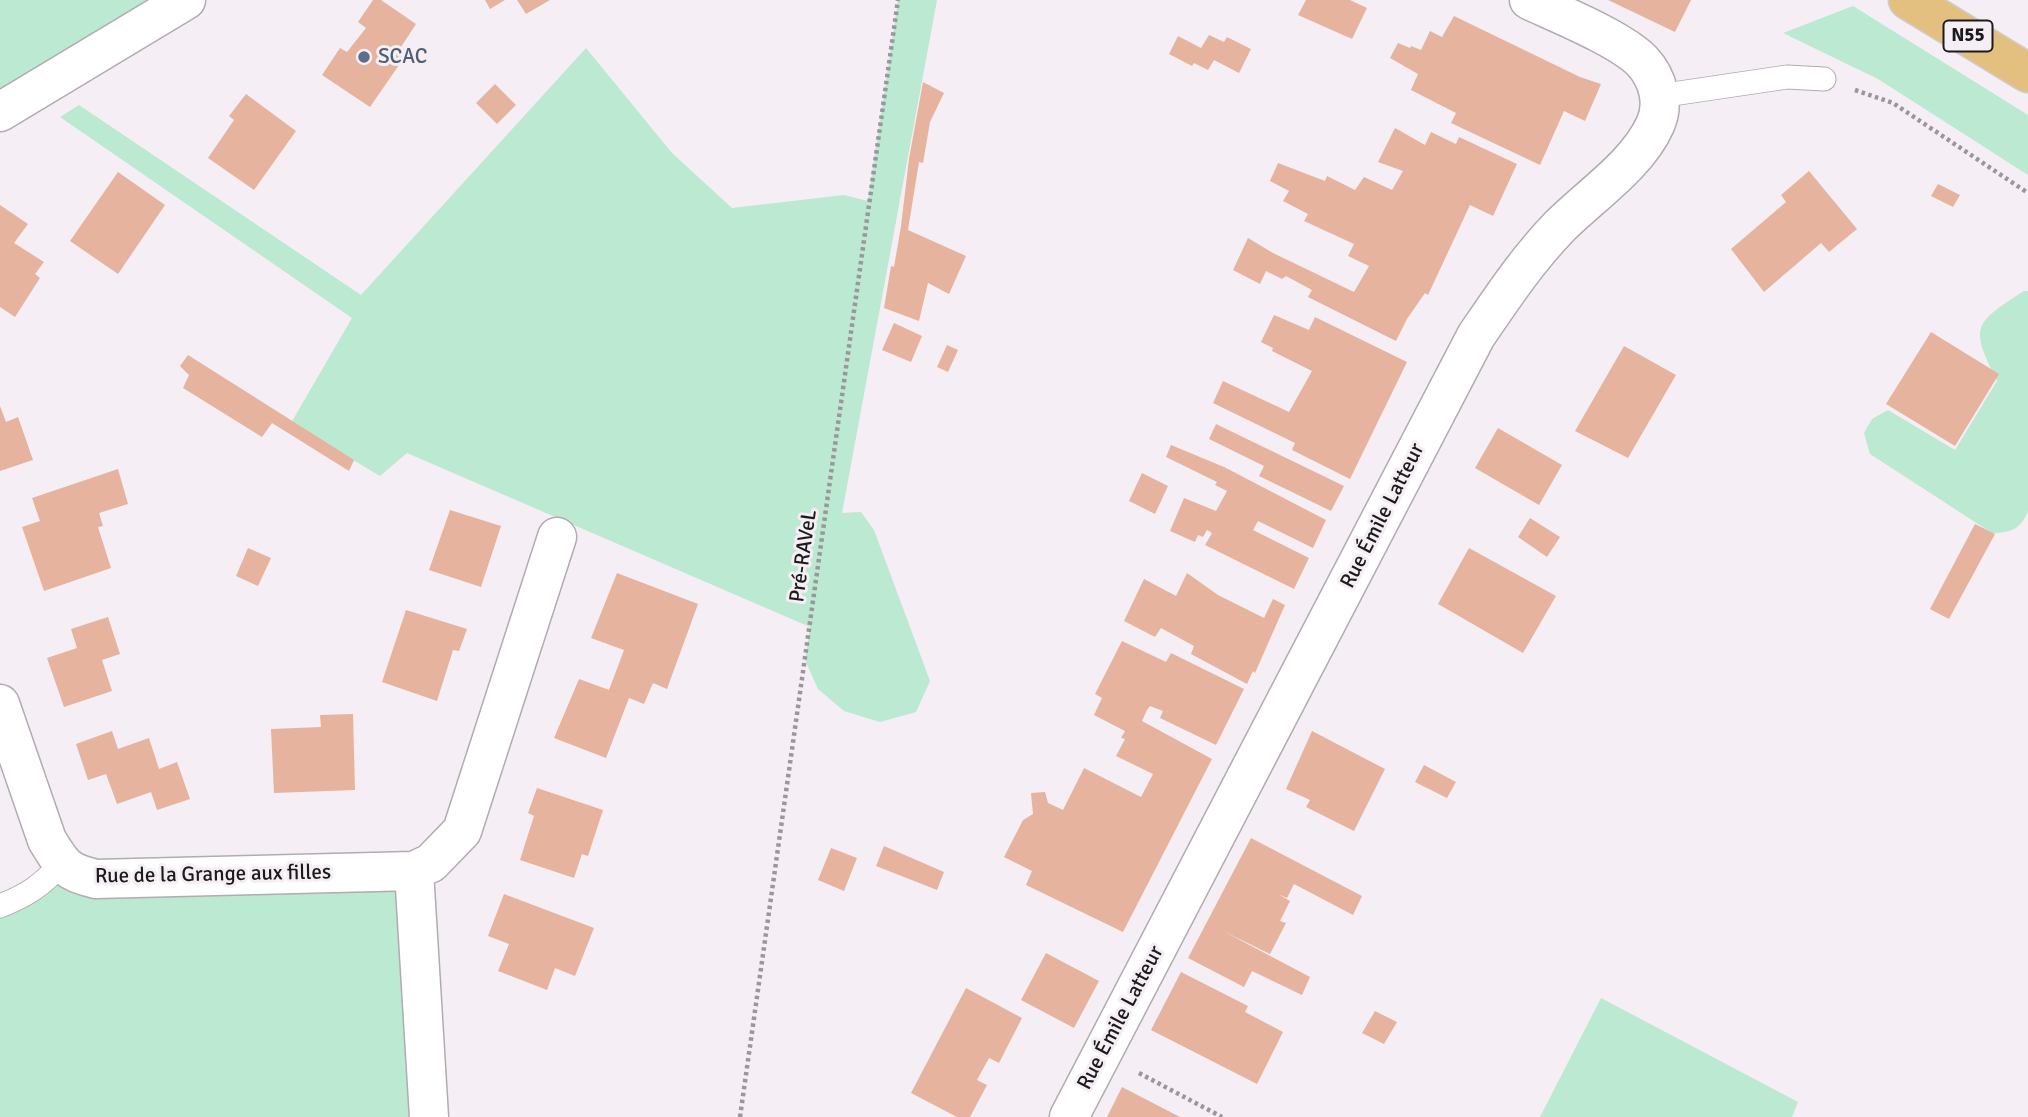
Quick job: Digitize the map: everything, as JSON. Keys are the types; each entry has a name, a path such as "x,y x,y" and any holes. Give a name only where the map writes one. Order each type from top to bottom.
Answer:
{"highway":[{"name":"N55","path":"1908,0 2028,73"}],"street":[{"path":"0,112 186,0"},
{"path":"1529,0 1630,52 1642,61 1650,73 1659,96"},
{"name":"Rue Émile Latteur","path":"1069,1117 1476,336 1523,266 1561,225 1639,150 1656,124 1660,111 1659,96"},
{"path":"429,1117 414,871 431,863 462,831 557,537"},
{"path":"0,704 47,840 63,863"},
{"name":"Rue de la Grange aux filles","path":"63,863 74,874 96,879 414,871"}],"lane":[{"path":"1659,96 1787,77 1824,79"},
{"path":"0,906 26,896 63,863"}],"path":[{"name":"Pré-RAVeL","path":"740,1117 898,0"},
{"path":"1824,79 1893,103 2028,194"},
{"path":"1102,1053 1222,1117"}],"green space":[{"path":"0,0 186,0 0,112"},
{"path":"898,0 937,0 842,513 861,512 874,530 930,681 916,712 880,722 844,711 818,689 805,660 810,627 407,453 380,476 291,423 352,318 60,117 79,105 361,295 586,48 672,153 732,208 844,195 868,201"},
{"path":"1853,6 2028,115 2028,175 1878,79 1783,33"},
{"path":"2028,291 2028,511 2014,529 1992,533 1870,454 1864,433 1872,419 1888,410 1955,450 1997,381 1983,348 1981,328 1994,311"},
{"path":"63,863 414,871 429,1117 0,1117 0,906"},
{"path":"1601,998 1798,1102 1792,1117 1540,1117"}],"building":[{"path":"373,0 381,0 416,24 401,47 408,52 370,107 322,75 340,48 347,52 366,28 358,22"},
{"path":"485,0 505,0 490,9"},
{"path":"517,0 550,0 526,14"},
{"path":"1306,0 1350,0 1367,8 1352,39 1298,15"},
{"path":"1608,0 1691,0 1675,32"},
{"path":"1454,16 1580,77 1601,84 1585,121 1564,111 1540,165 1451,123 1456,113 1411,90 1418,74 1390,58 1398,43 1421,50 1430,31 1442,37"},
{"path":"1209,35 1224,42 1227,37 1251,49 1239,73 1214,60 1208,70 1194,63 1192,66 1169,54 1178,36 1201,48"},
{"path":"923,82 944,93 930,122 923,163 919,162 908,230 966,256 949,294 928,283 919,321 884,308 891,266 894,267"},
{"path":"495,84 516,105 497,124 476,103"},
{"path":"246,94 296,131 254,190 208,158 234,120 229,116"},
{"path":"1395,128 1425,145 1431,132 1456,144 1459,137 1517,164 1493,216 1470,205 1428,295 1425,293 1396,341 1308,297 1312,290 1286,276 1282,279 1266,271 1260,284 1233,270 1248,238 1354,292 1369,266 1348,256 1354,244 1304,221 1308,214 1283,201 1289,191 1270,181 1278,163 1325,181 1327,176 1355,190 1364,177 1392,190 1403,171 1378,162"},
{"path":"1809,171 1857,229 1829,252 1821,243 1764,292 1731,249 1786,202 1781,195"},
{"path":"118,172 165,205 118,274 70,241"},
{"path":"1938,184 1960,195 1953,207 1931,196"},
{"path":"0,205 28,224 14,243 44,262 35,274 40,278 15,317 0,307"},
{"path":"1274,315 1309,330 1315,317 1407,362 1350,479 1292,450 1295,443 1213,403 1223,381 1289,412 1312,371 1272,351 1273,348 1261,342"},
{"path":"894,323 922,336 911,362 882,350"},
{"path":"1931,332 1999,374 1955,446 1886,404"},
{"path":"947,345 958,350 948,372 937,367"},
{"path":"1624,346 1676,375 1628,458 1575,431"},
{"path":"188,355 354,460 349,471 272,423 262,437 183,388 189,375 180,366"},
{"path":"0,406 6,422 18,417 33,460 0,471"},
{"path":"1216,424 1344,486 1331,511 1259,476 1264,466 1209,439"},
{"path":"1498,428 1562,465 1539,505 1475,468"},
{"path":"1171,445 1224,467 1326,520 1313,548 1258,521 1253,530 1309,558 1294,589 1205,545 1212,533 1207,530 1203,537 1198,535 1195,542 1170,531 1184,498 1216,511 1227,491 1215,485 1217,482 1166,457"},
{"path":"118,469 128,504 99,513 103,526 98,527 111,568 44,591 22,527 40,521 32,498"},
{"path":"1142,473 1168,486 1155,514 1129,501"},
{"path":"450,510 501,526 481,587 429,570"},
{"path":"1530,518 1560,537 1547,557 1518,537"},
{"path":"1975,524 1995,534 1949,619 1930,609"},
{"path":"248,548 271,558 258,586 236,576"},
{"path":"1469,548 1556,596 1523,653 1438,604"},
{"path":"617,573 698,604 667,689 653,683 644,704 629,698 606,758 554,738 579,679 609,690 624,650 591,638"},
{"path":"1187,573 1218,595 1264,618 1273,599 1285,605 1255,673 1253,671 1247,684 1191,654 1194,646 1161,628 1155,637 1124,621 1144,579 1176,596"},
{"path":"406,610 467,629 459,651 453,650 437,701 382,682"},
{"path":"108,617 120,654 102,660 112,691 64,707 47,658 77,648 71,629"},
{"path":"1122,641 1166,662 1171,653 1244,689 1216,745 1160,718 1163,711 1150,706 1147,710 1142,721 1212,759 1123,932 1026,885 1032,871 1004,857 1023,820 1033,814 1031,793 1045,792 1048,803 1063,810 1084,768 1141,797 1153,774 1116,756 1125,739 1121,738 1125,731 1094,715 1102,698 1095,694"},
{"path":"353,714 355,790 274,793 271,729 321,727 320,715"},
{"path":"112,731 118,749 149,738 159,769 177,762 190,799 157,810 151,792 117,804 106,774 88,780 76,744"},
{"path":"1312,731 1385,769 1354,831 1306,807 1310,800 1286,789"},
{"path":"1424,765 1456,782 1447,798 1415,782"},
{"path":"537,788 603,810 588,856 582,854 574,878 520,860 534,816 528,813"},
{"path":"1251,838 1362,896 1353,915 1294,884 1287,898 1278,894 1290,901 1280,921 1286,923 1270,954 1223,931 1310,977 1302,995 1252,971 1244,987 1188,958"},
{"path":"884,846 944,872 937,890 876,866"},
{"path":"831,848 857,858 844,891 818,880"},
{"path":"504,894 594,928 575,976 555,968 547,990 498,971 509,944 488,936"},
{"path":"1046,953 1099,981 1074,1028 1021,1000"},
{"path":"1181,972 1248,1006 1245,1012 1283,1032 1257,1084 1151,1030"},
{"path":"966,988 1022,1018 999,1063 989,1058 977,1080 987,1085 970,1117 957,1117 911,1093"},
{"path":"1375,1011 1397,1022 1384,1044 1362,1033"},
{"path":"1122,1087 1180,1117 1107,1117"}],"place":[{"name":"SCAC","path":"364,57"}]}
